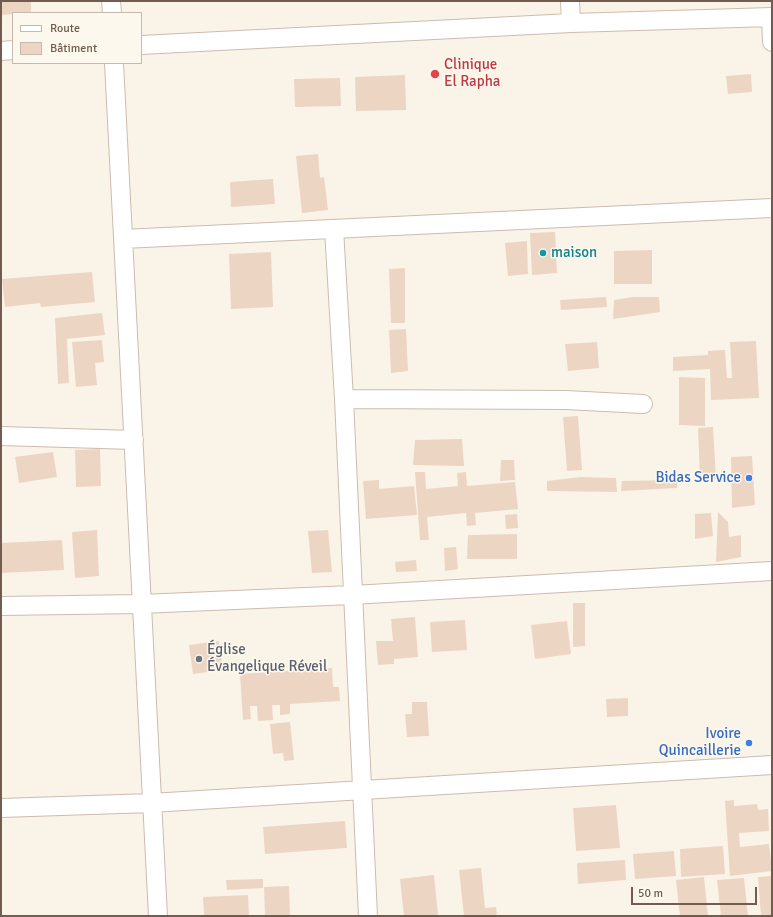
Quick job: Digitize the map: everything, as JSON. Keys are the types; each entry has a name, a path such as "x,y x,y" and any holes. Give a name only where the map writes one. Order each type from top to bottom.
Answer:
{"street":[{"path":"111,1 112,12"},
{"path":"570,1 571,23"},
{"path":"142,45 571,23 771,17 772,42"},
{"path":"1,51 12,50"},
{"path":"114,64 158,916"},
{"path":"123,239 772,208"},
{"path":"334,229 344,399 368,916"},
{"path":"344,399 566,400 643,404"},
{"path":"1,436 134,440"},
{"path":"1,606 141,604 352,595 772,571"},
{"path":"1,808 151,803 772,765"}],"building":[{"path":"1,1 31,1 31,12 12,12 12,14 1,15"},
{"path":"751,74 752,92 728,94 726,76"},
{"path":"405,75 406,110 356,111 355,77"},
{"path":"340,78 341,106 295,107 294,79"},
{"path":"318,154 320,178 324,177 328,210 302,213 296,156"},
{"path":"273,179 275,204 231,207 230,182"},
{"name":"maison","path":"555,232 557,273 532,275 530,233"},
{"path":"527,241 528,274 508,276 505,243"},
{"path":"652,250 652,284 614,284 614,251"},
{"path":"271,252 273,307 231,309 229,254"},
{"path":"405,268 405,323 391,323 389,269"},
{"path":"92,272 95,302 41,307 40,303 5,307 2,279"},
{"path":"606,297 607,307 561,310 560,300"},
{"path":"633,297 659,297 660,312 613,319 614,300"},
{"path":"102,313 105,335 67,339 69,383 58,384 55,318"},
{"path":"406,329 408,371 391,373 389,330"},
{"path":"102,340 104,362 95,363 97,385 76,387 72,342"},
{"path":"756,341 759,398 711,400 710,369 673,371 673,357 708,355 708,351 725,350 727,378 732,378 730,342"},
{"path":"597,342 599,368 568,371 565,344"},
{"path":"679,377 705,378 705,426 679,425"},
{"path":"578,416 582,470 567,471 563,417"},
{"path":"713,427 716,479 700,480 698,428"},
{"path":"462,439 464,466 413,465 415,440"},
{"path":"100,449 101,486 76,487 75,450"},
{"path":"53,452 57,477 19,483 15,457"},
{"path":"752,456 755,505 732,508 731,457"},
{"path":"501,460 514,460 515,480 500,481"},
{"path":"415,472 425,472 426,489 458,486 457,473 466,472 467,486 515,482 518,509 475,513 476,525 467,526 466,513 427,517 429,540 420,540"},
{"path":"581,477 616,478 617,492 547,491 547,481"},
{"path":"379,480 379,489 414,486 417,515 366,519 363,481"},
{"path":"677,480 677,488 621,491 622,481"},
{"path":"718,512 728,522 729,537 741,535 741,557 716,562"},
{"path":"711,513 713,536 695,539 695,514"},
{"path":"517,514 518,528 506,529 505,515"},
{"path":"97,530 99,576 75,578 72,532"},
{"path":"328,530 332,572 312,573 308,531"},
{"path":"517,534 517,559 467,559 468,535"},
{"path":"62,540 64,570 1,573 1,543"},
{"path":"456,547 458,569 445,571 444,548"},
{"path":"416,560 417,571 396,572 395,562"},
{"path":"573,603 585,603 585,646 573,647"},
{"path":"415,617 418,657 394,659 394,664 378,665 376,641 393,641 391,619"},
{"path":"465,620 467,650 432,652 430,622"},
{"path":"567,621 571,654 535,659 531,625"},
{"path":"219,641 223,670 193,674 189,645"},
{"path":"332,668 333,687 339,687 340,701 290,704 290,714 280,715 280,705 272,705 273,720 258,721 257,706 250,706 251,719 243,720 240,674"},
{"path":"628,698 628,716 607,717 606,699"},
{"path":"412,702 427,702 429,736 407,737 405,714 412,714"},
{"path":"290,722 294,760 284,761 283,753 273,754 270,724"},
{"path":"734,800 734,806 757,804 758,810 768,809 769,831 739,833 740,847 769,844 772,871 730,876 725,801"},
{"path":"616,805 620,848 576,851 573,808"},
{"path":"345,821 347,848 265,854 263,827"},
{"path":"723,846 725,874 681,877 680,849"},
{"path":"674,851 676,876 635,879 633,854"},
{"path":"625,860 626,880 578,884 577,863"},
{"path":"481,868 485,908 496,907 497,916 464,916 459,870"},
{"path":"434,875 438,915 404,916 400,879"},
{"path":"772,876 772,916 761,916 758,877"},
{"path":"704,877 708,916 680,916 676,880"},
{"path":"744,878 748,916 721,916 717,880"},
{"path":"263,879 263,888 227,890 226,880"},
{"path":"289,886 290,916 265,916 264,887"},
{"path":"248,895 249,916 204,916 203,897"}],"place":[{"name":"Clinique El Rapha","path":"435,74"},
{"name":"maison","path":"543,253"},
{"name":"Bidas Service","path":"749,478"},
{"name":"Église Évangelique Réveil","path":"199,659"},
{"name":"Ivoire Quincaillerie","path":"749,743"}]}
